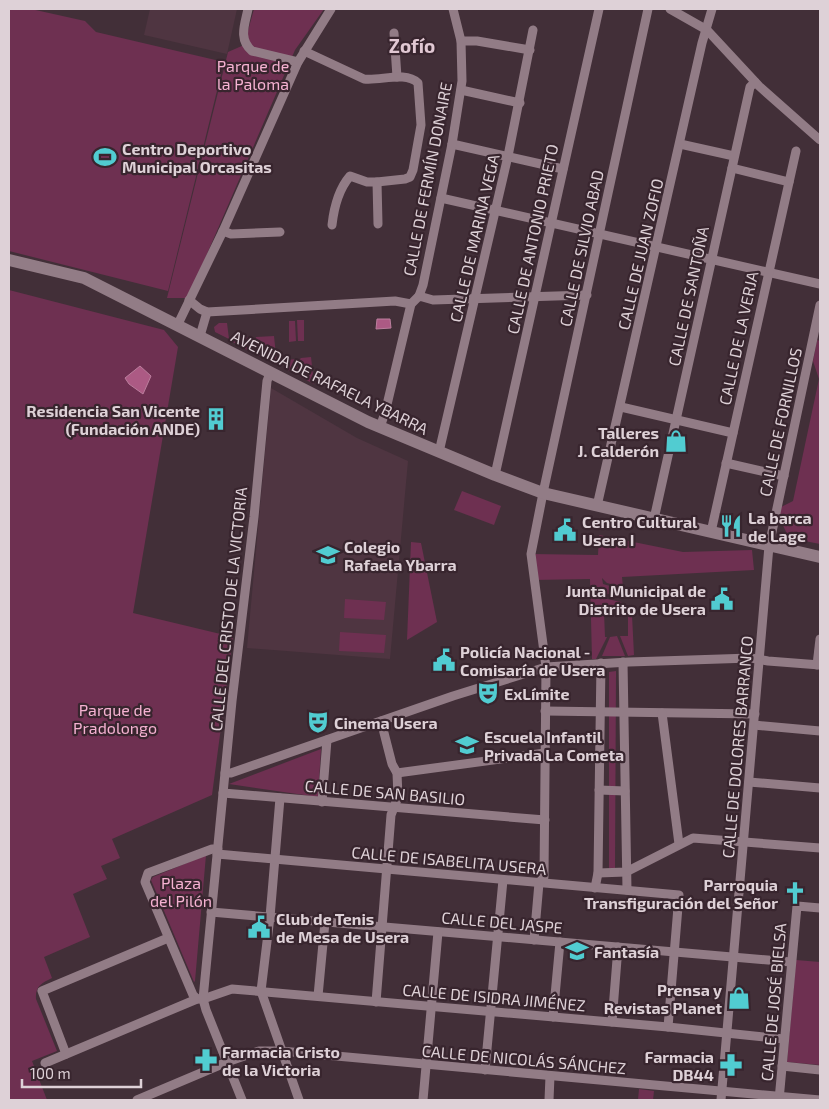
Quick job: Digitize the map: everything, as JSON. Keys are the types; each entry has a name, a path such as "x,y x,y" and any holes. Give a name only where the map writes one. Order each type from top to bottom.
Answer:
{"main road":[{"name":"AVENIDA DE RAFAELA YBARRA","path":"9,260 84,278 380,427 543,493 820,557"}],"street":[{"path":"248,9 243,33 243,40 246,46 252,51 298,62"},
{"path":"178,324 223,231 298,62 331,9"},
{"name":"CALLE DE FERMÍN DONAIRE","path":"419,296 423,285 452,144 461,90 461,41 453,9"},
{"name":"CALLE DE ANTONIO PRIETO","path":"495,475 598,9"},
{"name":"CALLE DE SILVIO ABAD","path":"534,940 539,883 544,877 546,667 531,554 648,9"},
{"path":"670,9 707,30 755,82 820,140"},
{"name":"CALLE DE JUAN ZOFIO","path":"598,506 702,43 712,9"},
{"name":"CALLE DE MARINA VEGA","path":"439,452 520,103 533,30"},
{"path":"394,33 397,77"},
{"path":"461,41 477,41 530,50"},
{"path":"304,51 364,79 374,80 397,77 414,79 418,83 421,125 410,177 367,182 350,176 342,185 334,210 332,225"},
{"name":"CALLE DE SANTOÑA","path":"654,519 750,86 755,82"},
{"path":"461,90 520,103"},
{"path":"452,144 563,169"},
{"path":"680,144 734,156"},
{"name":"CALLE DE LA VERJA","path":"711,532 796,151"},
{"path":"732,168 789,182"},
{"path":"376,182 378,224"},
{"path":"440,198 820,284"},
{"path":"223,231 231,234 280,232"},
{"path":"197,286 196,298 208,312"},
{"path":"380,427 411,304 419,296 433,300 586,295"},
{"path":"189,300 200,309 208,312 395,301 411,304"},
{"name":"CALLE DE FORNILLOS","path":"769,546 817,335 820,305"},
{"path":"200,336 208,312"},
{"name":"CALLE DEL CRISTO DE LA VICTORIA","path":"200,999 254,517 267,381 270,373"},
{"path":"621,407 733,433"},
{"path":"726,463 784,476"},
{"name":"CALLE DE DOLORES BARRANCO","path":"721,1096 769,546"},
{"path":"225,773 231,773 489,684 546,667 623,662 751,658 819,665 820,638"},
{"path":"623,662 626,890"},
{"path":"595,888 598,873 601,663"},
{"path":"545,712 755,714"},
{"path":"662,713 679,844"},
{"path":"376,1002 393,808 398,797 397,773 392,764 381,721"},
{"path":"754,725 820,731"},
{"path":"322,802 327,740"},
{"path":"397,773 545,753"},
{"path":"749,782 820,788"},
{"path":"599,790 625,791"},
{"name":"CALLE DE SAN BASILIO","path":"223,793 545,820"},
{"path":"280,798 270,917 260,991 299,1100"},
{"path":"598,873 626,872 693,838 820,848"},
{"name":"CALLE DEL CRISTO DE LA VICTORIA","path":"217,852 212,849 148,873 145,882 193,995 200,999 206,1010 242,1100"},
{"name":"CALLE DE ISABELITA USERA","path":"217,852 275,860 679,895 675,952"},
{"path":"485,1070 503,880"},
{"name":"CALLE DE JOSÉ BIELSA","path":"779,1098 796,906 820,908"},
{"name":"CALLE DEL JASPE","path":"211,912 791,962"},
{"path":"318,996 325,922"},
{"path":"422,1100 438,932"},
{"path":"66,1054 42,991 168,938"},
{"path":"553,1017 560,942"},
{"path":"612,1022 618,947"},
{"path":"668,1027 675,952"},
{"name":"CALLE DE ISIDRA JIMÉNEZ","path":"200,999 232,989 784,1039"},
{"path":"45,1063 200,999"},
{"name":"CALLE DE NICOLÁS SÁNCHEZ","path":"227,1062 258,1051 280,1051 550,1076 721,1096 820,1100"},
{"path":"137,1100 227,1062"},
{"path":"782,1066 820,1070"},
{"path":"549,1100 550,1076"}],"shaded area":[{"path":"150,9 237,9 227,54 144,35"},
{"path":"377,319 390,319 391,328 376,329"},
{"path":"140,366 151,376 143,394 129,384 125,378"},
{"name":"Colegio Rafaela Ybarra","path":"271,388 357,438 408,461 390,659 247,648"}],"green space":[{"name":"Centro Deportivo Municipal Orcasitas","path":"9,9 31,9 85,21 96,32 224,62 168,291 9,251"},
{"name":"Parque de la Paloma","path":"254,9 324,9 295,50 188,298 167,298 228,52 244,45"},
{"name":"Parque de Pradolongo","path":"9,290 164,330 178,347 133,613 233,637 212,795 112,839 120,858 101,866 107,879 73,894 90,937 44,957 52,978 42,983 38,988 36,999 57,1051 32,1061 47,1100 9,1100"},
{"path":"297,320 304,320 304,341 298,341"},
{"path":"289,321 295,321 296,341 289,342"},
{"path":"219,323 227,323 229,339 215,332 214,327"},
{"path":"274,336 277,365 252,352 256,337"},
{"path":"253,337 249,351 231,341 232,339"},
{"path":"817,340 820,341 820,544 789,538 779,517 781,507 793,501 819,379 813,361"},
{"path":"311,357 314,384 300,377 299,360"},
{"path":"297,359 298,375 286,369 285,360"},
{"path":"462,491 501,506 494,525 454,510"},
{"path":"599,535 683,552 752,550 754,570 622,577 623,587 607,583 602,578 603,584 620,589 620,592 603,595 603,598 621,602 622,604 608,606 607,612 604,612 605,637 607,637 596,659 592,659 590,579 533,580 531,554 598,555"},
{"path":"411,542 421,543 437,622 407,640"},
{"path":"345,599 386,602 384,620 344,618"},
{"path":"628,615 632,615 634,655 628,656 620,636 628,636"},
{"path":"340,632 386,635 384,653 339,651"},
{"path":"617,636 625,656 602,656 610,637"},
{"path":"616,671 615,868 609,868 609,672"},
{"path":"321,749 318,797 229,784"},
{"name":"Plaza del Pilón","path":"206,855 194,982 151,880 153,877"},
{"path":"796,960 820,962 820,1065 787,1062"},
{"path":"639,1089 654,1091 653,1100 638,1100"}],"place":[{"name":"Centro Deportivo Municipal Orcasitas","path":"105,157"},
{"name":"Residencia San Vicente (Fundación ANDE)","path":"216,419"},
{"name":"Talleres J. Calderón","path":"676,441"},
{"name":"La barca de Lage","path":"731,526"},
{"name":"Centro Cultural Usera I","path":"565,530"},
{"name":"Colegio Rafaela Ybarra","path":"328,555"},
{"name":"Junta Municipal de Distrito de Usera","path":"722,599"},
{"name":"Policía Nacional - Comisaría de Usera","path":"444,660"},
{"name":"ExLímite","path":"488,693"},
{"name":"Cinema Usera","path":"318,722"},
{"name":"Escuela Infantil Privada La Cometa","path":"467,745"},
{"name":"Parroquia Transfiguración del Señor","path":"795,893"},
{"name":"Club de Tenis de Mesa de Usera","path":"259,927"},
{"name":"Fantasía","path":"577,951"},
{"name":"Prensa y Revistas Planet","path":"739,998"},
{"name":"Farmacia Cristo de la Victoria","path":"206,1060"},
{"name":"Farmacia DB44","path":"731,1065"}],"district":[{"name":"Zofío","path":"412,45"}]}
